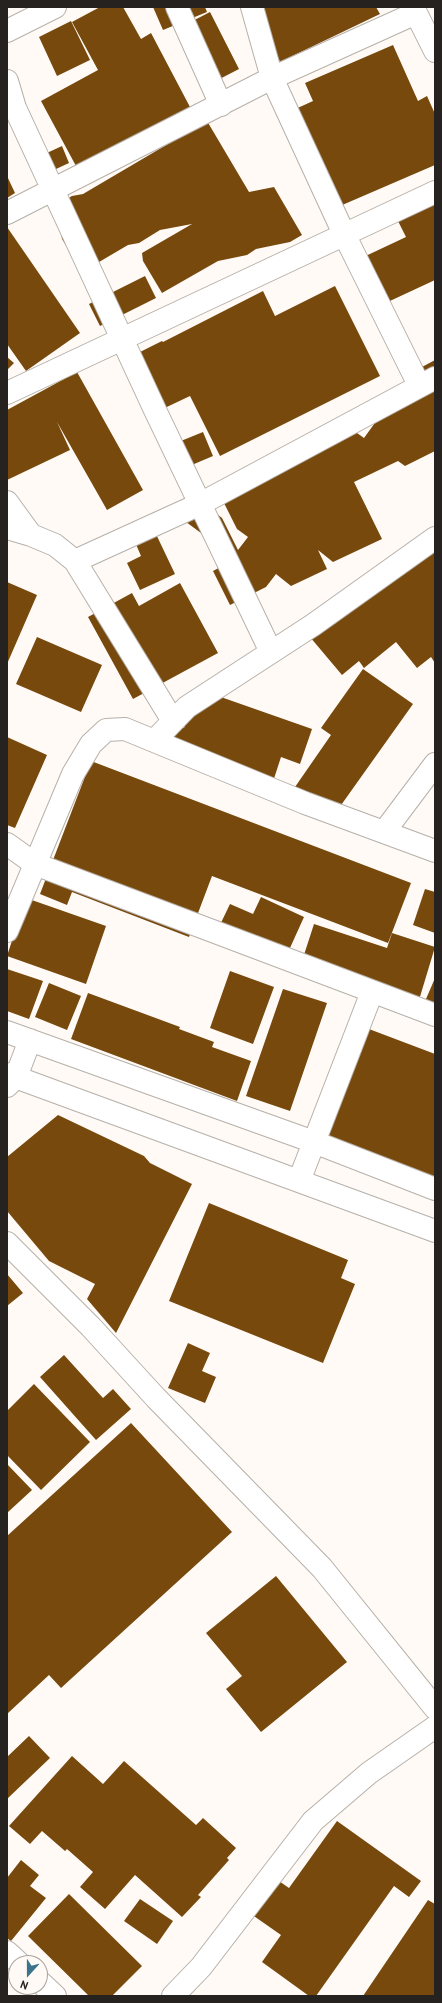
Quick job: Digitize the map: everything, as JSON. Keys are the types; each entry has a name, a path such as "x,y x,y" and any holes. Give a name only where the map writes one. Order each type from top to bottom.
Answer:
{"street":[{"path":"7,31 55,7"},
{"path":"177,7 221,105"},
{"path":"75,561 200,504 427,382 344,234 272,78 252,7"},
{"path":"7,213 272,78 415,10 435,51"},
{"path":"7,81 15,108 200,504 271,652"},
{"path":"7,393 435,192"},
{"path":"7,502 31,535"},
{"path":"7,528 31,535 55,546 75,561 173,721"},
{"path":"154,741 187,707 313,625 435,538"},
{"path":"7,931 73,774 91,744 106,730 125,729 305,803 435,851"},
{"path":"384,832 435,764"},
{"path":"7,844 35,864 435,1015"},
{"path":"299,1181 372,992"},
{"path":"7,1032 314,1142 435,1189"},
{"path":"30,1040 10,1079 299,1181 435,1231"},
{"path":"7,1243 91,1327 156,1398 322,1568 435,1708"},
{"path":"173,1996 201,1967 313,1821 369,1773 435,1727"}],"building":[{"path":"100,7 123,7 141,39 151,33 190,107 76,166 41,101 98,70 72,22"},
{"path":"153,7 205,7 207,12 163,30"},
{"path":"254,7 376,7 380,14 280,62"},
{"path":"210,12 239,69 208,85 179,28"},
{"path":"71,21 90,60 57,76 39,37"},
{"path":"393,45 418,101 427,96 435,114 435,165 326,212 280,116 313,101 305,83"},
{"path":"207,121 249,192 274,187 302,235 290,242 256,249 247,255 218,261 162,293 143,261 142,253 192,224 160,230 139,243 128,245 82,272 62,239 60,226 50,209 72,196 83,194"},
{"path":"62,146 69,163 43,175 36,158"},
{"path":"7,176 15,193 7,198"},
{"path":"435,197 435,280 377,307 355,261 406,237 395,215"},
{"path":"7,227 80,333 26,371 7,344"},
{"path":"145,276 156,298 100,326 89,304"},
{"path":"335,286 380,376 220,456 190,396 152,414 124,360 162,341 163,342 263,291 275,316"},
{"path":"7,357 14,363 7,370"},
{"path":"435,360 435,451 405,466 398,461 354,482 382,539 333,562 318,550 327,569 291,586 276,574 266,587 230,605 213,571 228,563 220,547 182,519 207,506 222,518 238,550 248,537 237,529 219,493 350,428 364,438 377,420 407,405 402,394 422,367"},
{"path":"77,372 143,490 107,510 57,422 70,450 7,480 7,410"},
{"path":"203,432 213,456 180,470 171,445"},
{"path":"155,532 175,574 140,590 127,563 141,556 135,542"},
{"path":"435,541 435,663 431,657 417,668 396,642 364,668 359,661 342,675 310,637"},
{"path":"7,582 37,595 7,664"},
{"path":"180,583 218,653 133,699 88,617 132,593 139,606"},
{"path":"37,637 102,665 81,712 16,684"},
{"path":"363,669 413,704 334,815 295,787 331,735 321,728"},
{"path":"198,689 312,729 300,764 281,757 269,794 159,746 168,722 184,728"},
{"path":"7,737 47,755 15,828 7,825"},
{"path":"91,761 411,883 388,943 212,876 189,937 72,892 67,905 40,894"},
{"path":"425,889 435,892 435,933 413,925"},
{"path":"261,897 304,917 285,959 218,929 230,904 253,914"},
{"path":"26,898 106,926 86,984 7,956"},
{"path":"314,924 387,948 392,933 435,947 419,1000 302,961"},
{"path":"7,969 43,981 29,1019 7,1011"},
{"path":"230,971 274,987 253,1044 210,1028"},
{"path":"435,978 435,1011 423,1006"},
{"path":"49,983 81,996 67,1030 35,1017"},
{"path":"283,989 327,1003 290,1111 246,1096"},
{"path":"88,993 180,1027 179,1029 214,1042 212,1047 251,1061 237,1101 71,1039"},
{"path":"361,1026 435,1054 435,1180 320,1137"},
{"path":"58,1115 144,1156 150,1163 192,1184 116,1333 87,1299 95,1284 49,1261 7,1211 7,1157"},
{"path":"209,1203 348,1260 341,1278 355,1284 323,1363 169,1301"},
{"path":"7,1274 23,1293 7,1306"},
{"path":"188,1343 210,1353 202,1371 216,1377 205,1403 168,1388"},
{"path":"64,1355 103,1398 113,1389 131,1409 96,1440 40,1377"},
{"path":"34,1384 90,1442 41,1490 7,1455 7,1411"},
{"path":"131,1423 232,1532 61,1688 49,1675 7,1714 7,1536"},
{"path":"7,1464 32,1490 7,1513"},
{"path":"276,1576 347,1662 261,1732 226,1689 242,1676 206,1633"},
{"path":"29,1736 50,1758 7,1799 7,1757"},
{"path":"72,1756 103,1784 124,1761 196,1825 203,1818 236,1848 227,1858 229,1860 198,1895 201,1897 182,1917 135,1875 105,1909 80,1887 93,1872 67,1849 65,1851 42,1831 30,1844 9,1826"},
{"path":"337,1821 421,1881 409,1897 394,1886 316,1996 309,1996 262,1962 281,1935 251,1914 276,1879 289,1888"},
{"path":"21,1860 39,1875 30,1886 46,1898 11,1941 7,1938 7,1878"},
{"path":"69,1894 142,1966 112,1996 89,1996 28,1936"},
{"path":"140,1899 173,1921 157,1944 124,1921"},
{"path":"428,1900 435,1904 435,1996 363,1996"}]}
